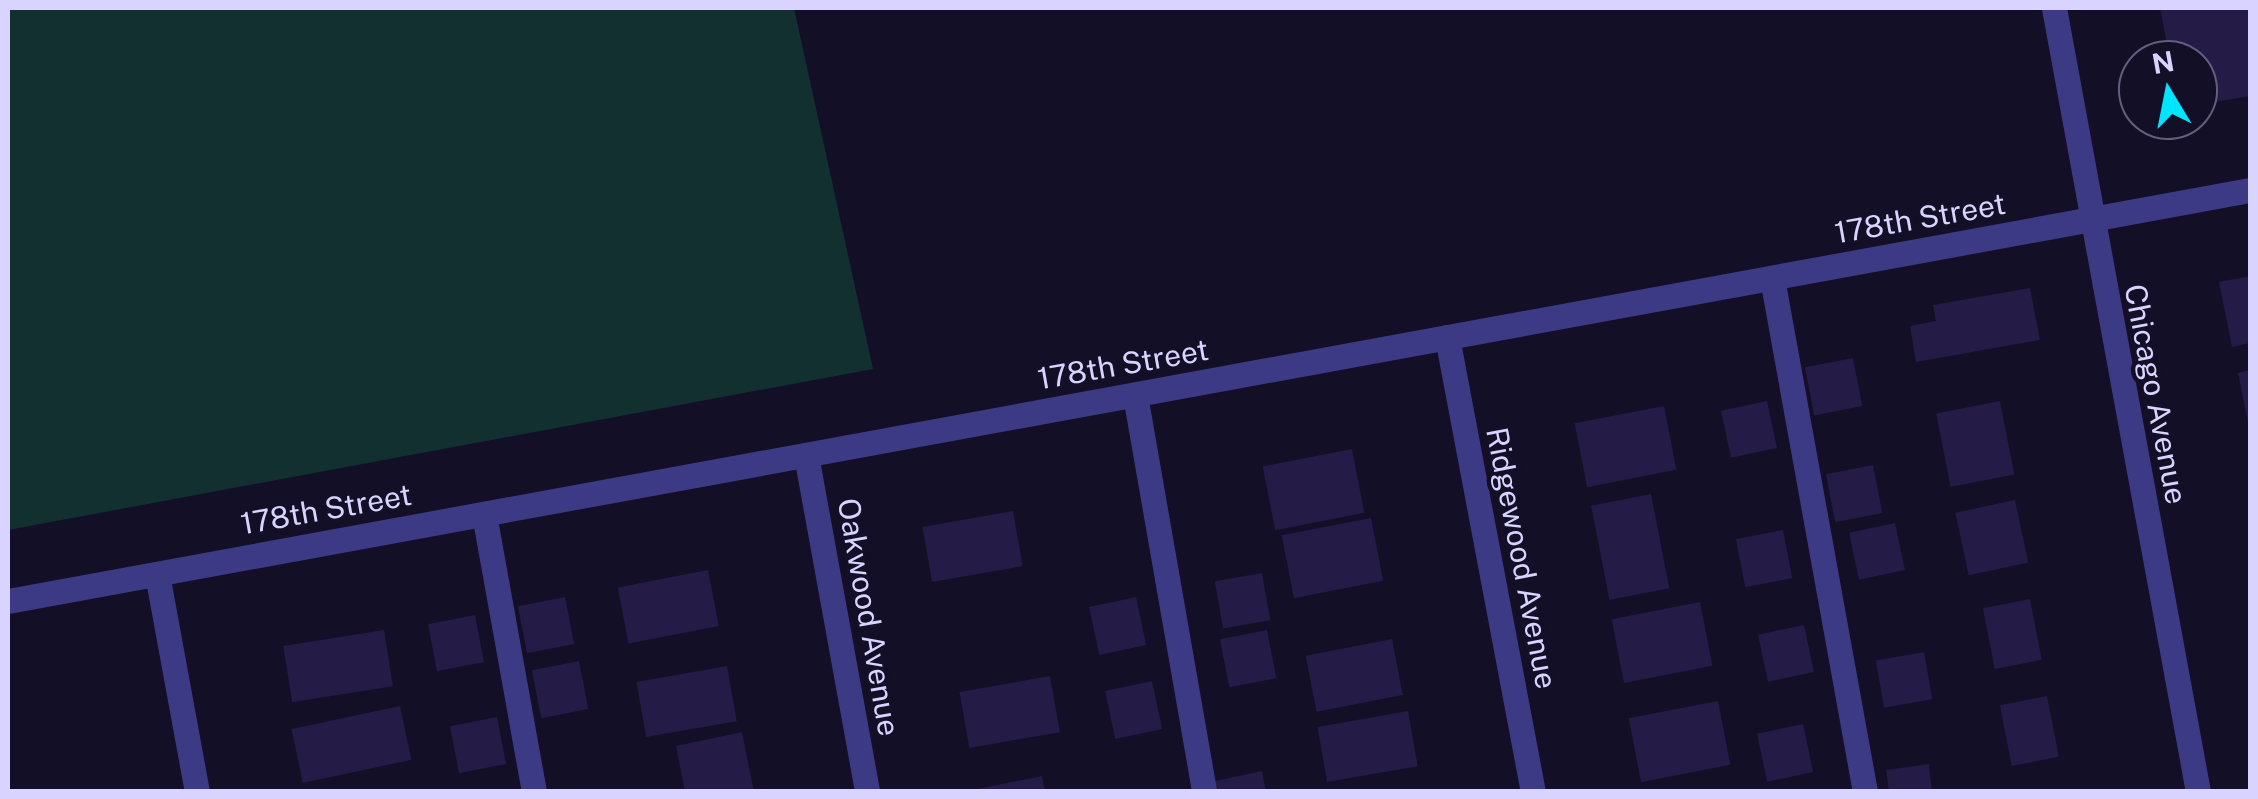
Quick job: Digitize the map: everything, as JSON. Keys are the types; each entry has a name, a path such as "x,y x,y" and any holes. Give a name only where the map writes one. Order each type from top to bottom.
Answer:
{"street":[{"name":"Chicago Avenue","path":"2054,8 2198,792"},
{"name":"178th Street","path":"8,601 2250,190"},
{"path":"1772,278 1865,792"},
{"name":"Ridgewood Avenue","path":"1447,337 1533,792"},
{"path":"1135,394 1204,792"},
{"name":"Oakwood Avenue","path":"806,455 867,792"},
{"path":"484,514 534,792"},
{"path":"157,574 197,792"}],"green space":[{"path":"8,8 794,8 873,369 8,530"}],"building":[{"path":"2160,8 2250,8 2250,96 2218,102 2218,40 2166,40"},
{"path":"2250,276 2250,343 2232,347 2219,282"},
{"path":"2030,288 2040,340 1916,362 1910,326 1936,321 1933,305"},
{"path":"1853,358 1862,406 1814,415 1805,367"},
{"path":"2250,370 2250,428 2249,428 2238,373"},
{"path":"1767,401 1777,448 1731,458 1721,411"},
{"path":"2000,401 2014,475 1951,487 1936,413"},
{"path":"1664,406 1676,470 1587,487 1575,423"},
{"path":"1352,449 1364,513 1275,530 1263,466"},
{"path":"1873,465 1882,513 1835,522 1826,474"},
{"path":"1651,494 1669,588 1609,600 1591,506"},
{"path":"2015,500 2028,563 1969,575 1955,513"},
{"path":"1013,511 1023,566 932,582 922,527"},
{"path":"1371,518 1383,581 1294,598 1282,535"},
{"path":"1895,523 1905,570 1859,580 1849,533"},
{"path":"1783,530 1792,578 1745,587 1736,539"},
{"path":"708,570 719,626 629,644 618,588"},
{"path":"1262,573 1270,620 1223,629 1215,581"},
{"path":"565,597 574,644 527,653 518,606"},
{"path":"1136,597 1146,645 1099,655 1089,607"},
{"path":"2030,599 2042,660 1995,669 1983,608"},
{"path":"1700,602 1712,666 1624,683 1612,619"},
{"path":"475,615 484,662 437,671 428,624"},
{"path":"1804,625 1814,672 1768,682 1758,635"},
{"path":"384,630 393,686 292,702 283,646"},
{"path":"1267,630 1276,678 1229,687 1220,639"},
{"path":"1392,639 1403,695 1316,712 1306,656"},
{"path":"1924,652 1932,699 1884,708 1876,661"},
{"path":"579,661 588,709 541,718 532,670"},
{"path":"727,666 737,721 646,737 636,682"},
{"path":"1050,676 1060,732 969,748 959,692"},
{"path":"1152,681 1162,729 1115,739 1105,691"},
{"path":"2047,696 2059,757 2012,766 2000,705"},
{"path":"1718,701 1730,765 1641,782 1629,718"},
{"path":"400,706 411,760 303,783 291,729"},
{"path":"1408,711 1418,766 1327,782 1317,727"},
{"path":"497,717 506,764 459,773 450,726"},
{"path":"1803,724 1813,772 1767,782 1757,734"},
{"path":"742,732 754,792 685,792 676,746"},
{"path":"1929,764 1932,792 1889,792 1886,770"},
{"path":"1262,771 1266,792 1217,792 1215,781"},
{"path":"1042,776 1045,792 972,792 972,790"}]}
